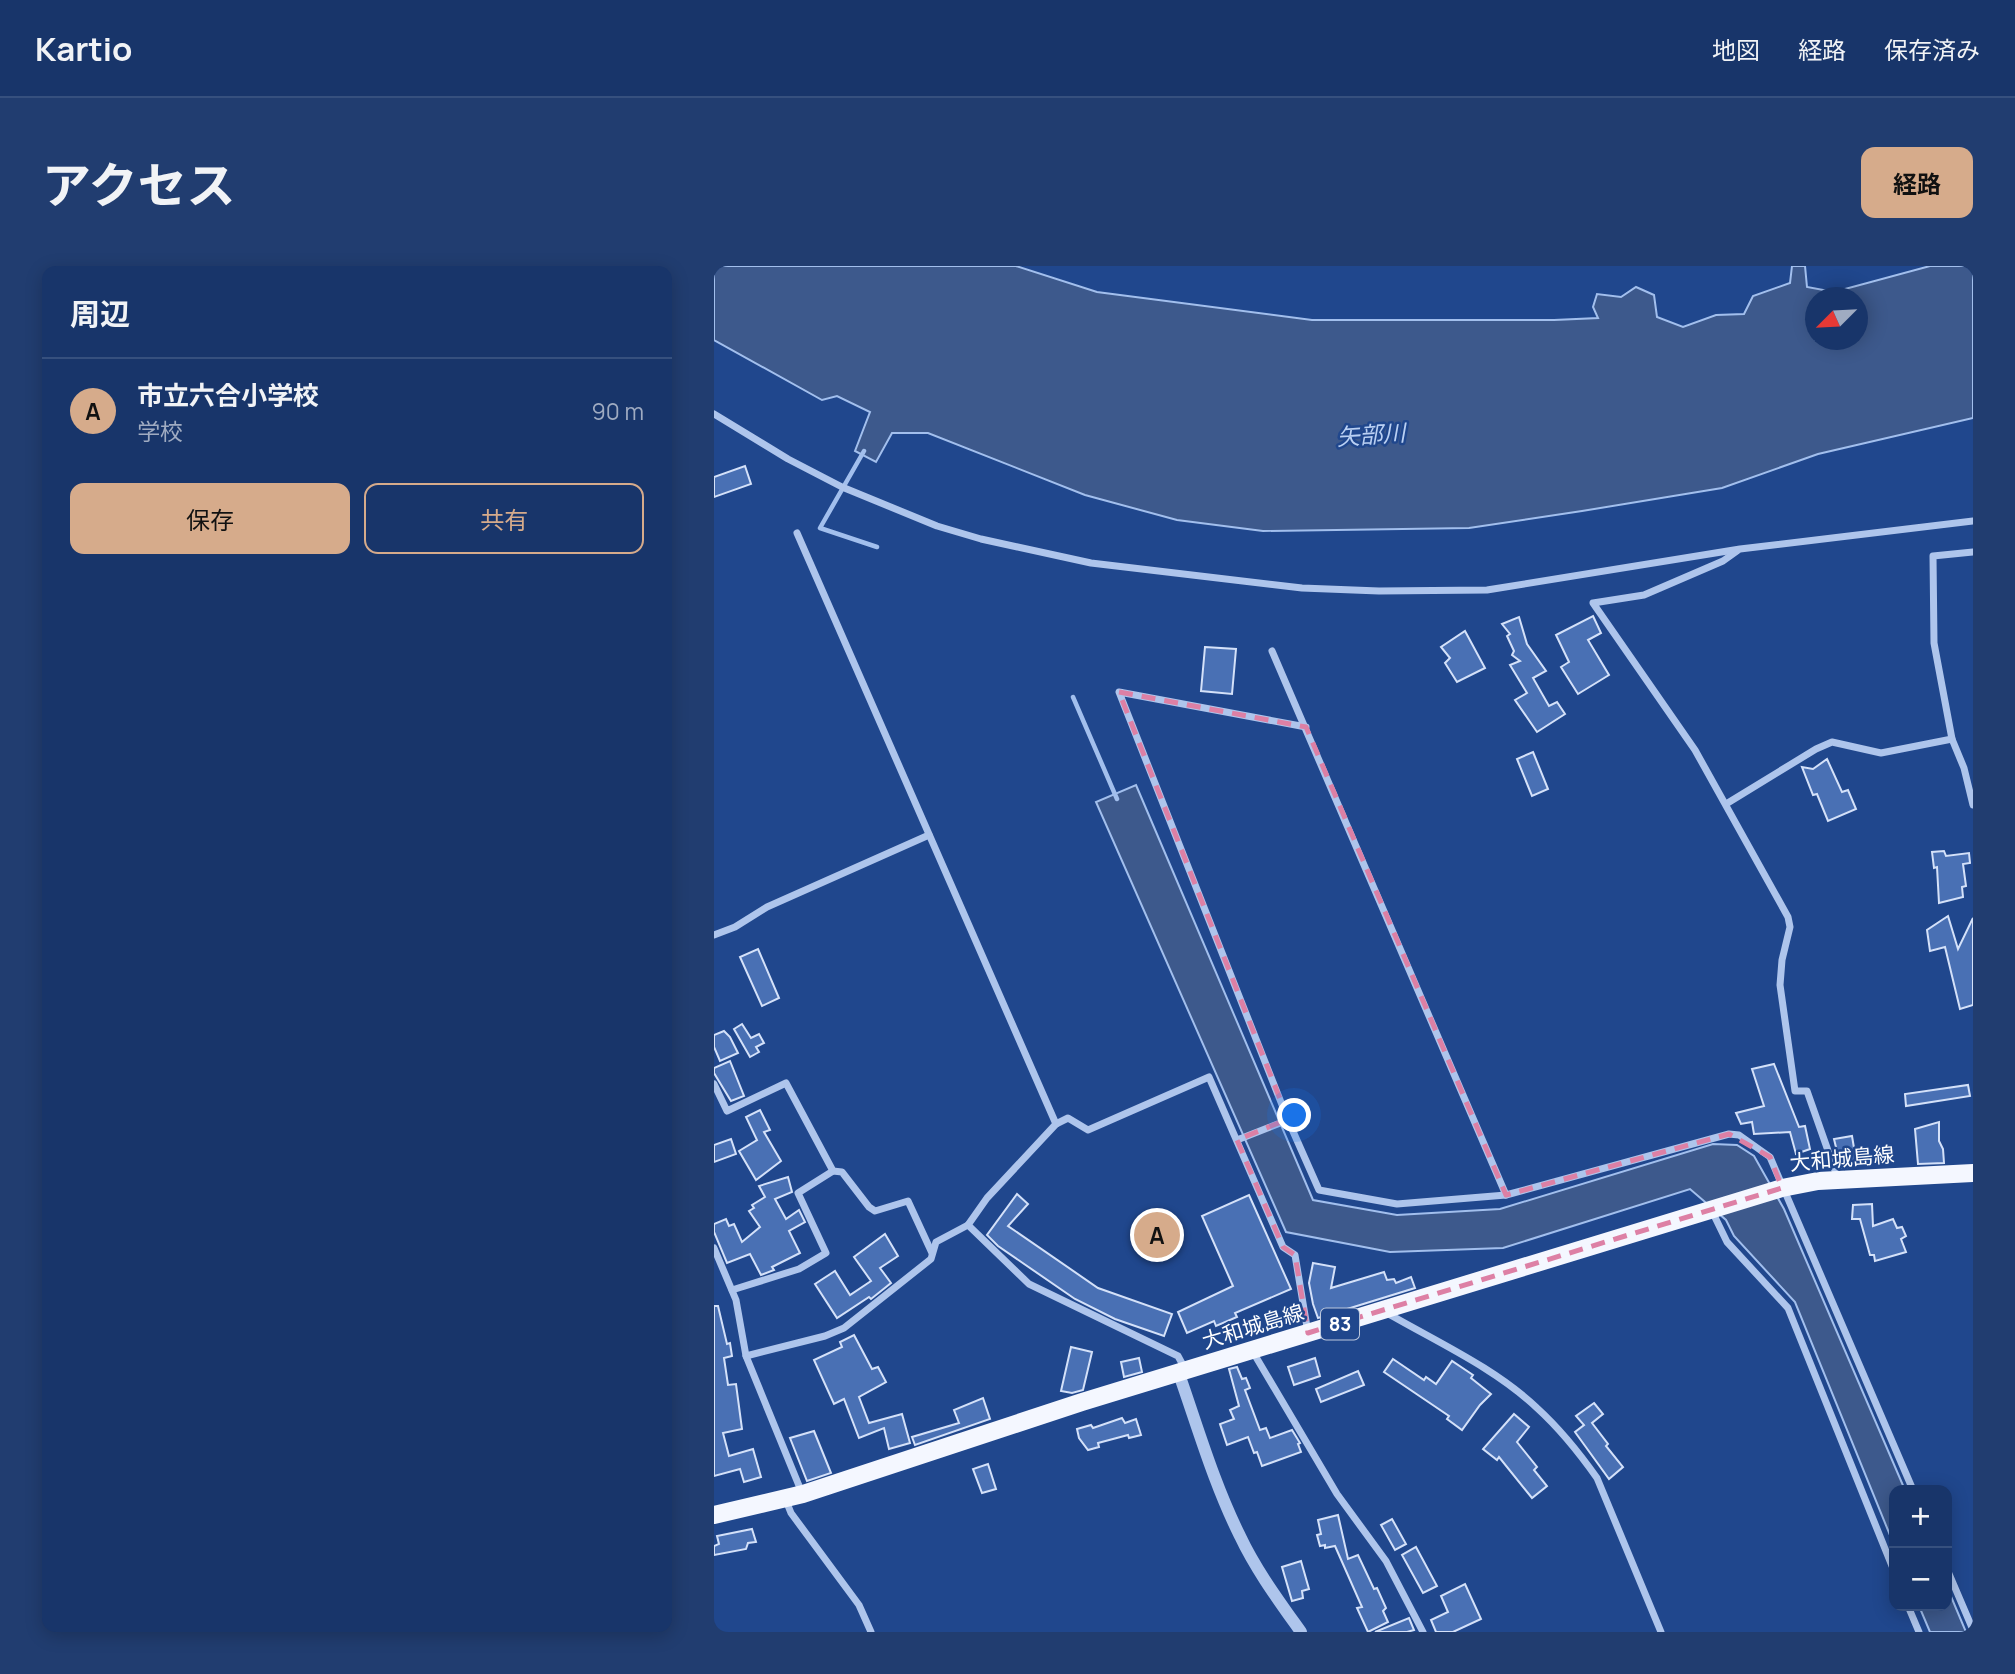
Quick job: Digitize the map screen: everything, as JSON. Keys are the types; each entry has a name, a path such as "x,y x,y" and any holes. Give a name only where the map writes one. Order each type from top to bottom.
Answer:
{"main road":[{"name":"大和城島線","path":"714,1514 794,1496 1069,1406 1782,1188 1818,1181 1973,1173"}],"street":[{"path":"714,414 842,487 937,526 1033,552 1150,571 1302,588 1487,590 1740,549 1973,521"},
{"path":"797,533 1056,1124"},
{"path":"1740,549 1723,561 1644,595 1593,603 1695,750 1788,917 1790,927 1782,960 1780,985 1794,1091 1807,1091 1838,1180"},
{"path":"1973,552 1933,556 1934,643 1952,739 1969,767 1973,805"},
{"path":"1272,651 1506,1195"},
{"path":"1306,727 1119,692 1288,1119 1319,1190 1397,1204 1506,1195 1730,1135 1739,1135 1770,1157 1911,1485"},
{"path":"1726,804 1832,742 1881,753 1952,739"},
{"path":"714,935 734,927 767,906 929,835"},
{"path":"746,1356 825,1336 844,1328 931,1259 936,1242 968,1225 987,1198 1056,1124 1068,1118 1088,1130 1209,1077 1283,1247 1295,1255 1308,1333"},
{"path":"714,1084 727,1111 786,1083 834,1171"},
{"path":"1237,1140 1288,1119"},
{"path":"732,1290 799,1269 825,1253 798,1193 834,1171 842,1172 874,1211 908,1201 932,1254"},
{"path":"1711,1209 1727,1242 1788,1308 1889,1559"},
{"path":"968,1225 1029,1284 1178,1356 1222,1497 1259,1570 1301,1632"},
{"path":"714,1248 736,1300 746,1356 794,1496 792,1513 859,1605 871,1632"},
{"path":"1384,1311 1492,1374 1537,1408 1587,1463 1597,1478 1661,1632"},
{"path":"1253,1350 1337,1494 1386,1561 1423,1632"},
{"path":"1952,1581 1973,1630"},
{"path":"1910,1611 1919,1632"}],"highlighted area":[{"path":"1119,692 1306,727 1506,1195 1729,1134 1770,1157 1782,1188 1308,1333 1295,1255 1283,1247 1237,1140 1288,1119"}],"water":[{"name":"矢部川","path":"714,266 1016,266 1097,292 1312,320 1598,318 1593,307 1597,294 1621,297 1636,287 1654,295 1657,317 1683,327 1716,315 1744,314 1753,296 1790,283 1792,266 1805,266 1805,350 1868,350 1868,287 1852,287 1930,266 1973,266 1973,418 1818,454 1722,488 1469,528 1263,531 1177,520 1085,495 928,433 892,433 876,462 855,451 870,412 837,396 822,400 714,340"},
{"path":"1136,785 1313,1200 1397,1215 1500,1209 1713,1144 1737,1145 1754,1156 1784,1209 1903,1485 1889,1485 1889,1533 1795,1302 1734,1236 1726,1220 1690,1189 1503,1248 1390,1252 1286,1232 1096,802"},
{"path":"1952,1599 1966,1632 1930,1632 1921,1611 1952,1611"}],"building":[{"path":"745,466 751,484 714,497 714,477"},
{"path":"1593,616 1601,633 1588,640 1609,675 1578,694 1561,667 1569,662 1556,635"},
{"path":"1519,617 1527,644 1546,671 1533,678 1549,706 1557,702 1565,714 1537,732 1515,700 1527,693 1510,665 1520,661 1512,655 1514,651 1507,636 1510,634 1502,624"},
{"path":"1465,631 1485,668 1457,682 1445,663 1450,658 1441,647"},
{"path":"1205,647 1236,649 1232,694 1201,691"},
{"path":"1533,752 1548,789 1532,796 1517,759"},
{"path":"1827,759 1842,792 1848,790 1856,809 1828,821 1817,794 1813,795 1802,767 1813,769"},
{"path":"1944,851 1946,856 1969,853 1970,863 1963,864 1966,886 1962,887 1963,897 1939,903 1937,867 1934,868 1932,852"},
{"path":"1948,916 1958,949 1973,918 1973,1005 1960,1009 1945,947 1930,951 1927,930"},
{"path":"758,949 779,998 762,1006 740,957"},
{"path":"742,1024 751,1038 759,1034 764,1043 756,1047 759,1052 750,1057 734,1029"},
{"path":"724,1031 738,1053 720,1061 714,1047 714,1035"},
{"path":"730,1061 744,1096 731,1101 714,1073 714,1068"},
{"path":"1774,1064 1799,1127 1805,1126 1810,1149 1796,1154 1790,1132 1754,1134 1752,1122 1741,1124 1736,1113 1764,1106 1752,1069"},
{"path":"1968,1085 1970,1096 1906,1106 1905,1094"},
{"path":"760,1110 770,1130 764,1132 781,1161 756,1180 739,1151 757,1140 746,1117"},
{"path":"1939,1122 1939,1141 1943,1149 1944,1163 1918,1164 1915,1129"},
{"path":"1852,1136 1857,1166 1841,1168 1834,1139"},
{"path":"731,1139 736,1154 714,1162 714,1145"},
{"path":"788,1177 792,1192 775,1199 786,1219 799,1210 805,1222 789,1231 800,1253 761,1275 750,1254 727,1263 714,1232 714,1224 726,1219 729,1226 734,1224 742,1242 760,1227 749,1211 754,1208 752,1205 765,1197 759,1186"},
{"path":"1017,1194 1028,1204 1008,1226 1098,1288 1172,1314 1164,1336 1115,1319 1075,1299 998,1246 987,1235"},
{"path":"1249,1195 1291,1289 1235,1313 1237,1317 1216,1326 1214,1321 1187,1333 1178,1312 1233,1286 1202,1216"},
{"path":"1872,1204 1873,1226 1893,1219 1897,1228 1902,1227 1906,1236 1901,1239 1906,1252 1875,1261 1874,1255 1870,1255 1860,1219 1852,1219 1853,1205"},
{"path":"885,1234 898,1256 880,1268 891,1283 871,1299 869,1297 837,1318 815,1284 835,1271 850,1295 871,1281 854,1257"},
{"path":"1313,1263 1335,1267 1331,1288 1384,1272 1387,1280 1394,1279 1396,1283 1411,1277 1415,1288 1318,1318 1309,1283"},
{"path":"714,1306 718,1306 727,1344 730,1343 732,1356 724,1358 728,1385 736,1384 742,1429 723,1433 729,1456 753,1449 761,1477 744,1482 740,1469 714,1476"},
{"path":"854,1335 872,1369 878,1367 886,1382 859,1397 869,1423 902,1414 910,1443 889,1449 884,1428 859,1438 844,1399 834,1404 814,1360 842,1347 840,1342"},
{"path":"1071,1347 1092,1352 1083,1390 1072,1393 1061,1391"},
{"path":"1139,1358 1142,1372 1124,1377 1121,1362"},
{"path":"1315,1358 1320,1376 1294,1385 1288,1367"},
{"path":"1393,1359 1424,1380 1426,1377 1436,1384 1452,1361 1473,1375 1471,1378 1491,1394 1462,1430 1447,1419 1449,1416 1384,1372"},
{"path":"1237,1367 1250,1388 1245,1390 1260,1430 1266,1428 1270,1438 1292,1430 1300,1443 1301,1452 1262,1466 1248,1437 1227,1445 1220,1424 1234,1419 1230,1410 1239,1406 1229,1369"},
{"path":"1358,1371 1364,1385 1321,1402 1316,1389"},
{"path":"983,1398 990,1419 915,1445 912,1437 959,1423 954,1410"},
{"path":"1594,1403 1603,1414 1592,1423 1623,1467 1609,1479 1575,1432 1584,1425 1576,1416"},
{"path":"1514,1414 1529,1427 1517,1442 1537,1467 1534,1470 1547,1486 1532,1498 1499,1457 1497,1460 1483,1449"},
{"path":"1122,1418 1125,1423 1136,1419 1141,1435 1129,1438 1128,1435 1098,1443 1099,1447 1088,1450 1079,1438 1077,1429 1091,1425 1093,1428"},
{"path":"814,1431 831,1473 807,1481 790,1438"},
{"path":"988,1464 996,1489 982,1493 973,1469"},
{"path":"1338,1515 1348,1559 1358,1555 1386,1608 1383,1611 1388,1622 1368,1632 1357,1608 1362,1607 1335,1546 1320,1546 1317,1535 1321,1534 1318,1520"},
{"path":"1392,1519 1406,1544 1395,1550 1381,1525"},
{"path":"752,1529 756,1542 748,1543 746,1549 714,1555 714,1546 719,1544 717,1536"},
{"path":"1416,1547 1437,1586 1423,1593 1402,1555"},
{"path":"1301,1561 1309,1589 1302,1591 1303,1598 1292,1601 1282,1567"},
{"path":"1465,1584 1481,1619 1453,1632 1436,1632 1431,1620 1448,1612 1441,1596"},
{"path":"1409,1618 1414,1630 1375,1632"}],"waterway":[{"path":"864,451 820,528 877,547"},
{"path":"1073,697 1117,799"}],"place":[{"name":"市立六合小学校","path":"1157,1235"}]}
